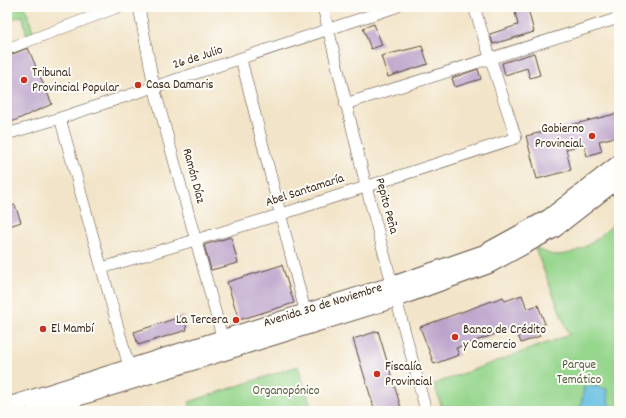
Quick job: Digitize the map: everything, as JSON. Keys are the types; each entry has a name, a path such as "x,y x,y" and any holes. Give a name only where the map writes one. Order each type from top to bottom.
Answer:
{"main road":[{"name":"Avenida 30 de Noviembre","path":"224,344 306,311 394,292 484,253 548,218 619,163"},
{"name":"Avenida 30 de Noviembre","path":"7,406 131,373 394,292 489,265 555,229 619,179"},
{"name":"Avenida 30 de Noviembre","path":"35,411 131,373"}],"street":[{"path":"7,49 118,7"},
{"name":"Ramón Díaz","path":"139,7 154,87 224,344"},
{"name":"Pepito Peña","path":"322,7 366,186 426,411"},
{"name":"26 de Julio","path":"7,134 241,59 396,7"},
{"path":"474,7 490,58"},
{"path":"345,104 490,58 618,20"},
{"name":"Abel Santamaría","path":"102,268 282,214 516,138 490,58"},
{"path":"241,59 306,311"},
{"path":"60,118 131,373"}],"green space":[{"path":"7,7 25,7 34,34 27,38 23,16 7,20"},
{"name":"Parque Temático","path":"619,219 619,411 443,411 434,384 569,335 535,248 553,255 574,252 598,238"},
{"name":"Organopónico","path":"298,366 313,411 192,411 189,402"}],"water":[{"path":"594,386 607,389 610,411 580,411 584,387"}],"building":[{"path":"528,9 534,32 493,44 490,34 518,25 515,12"},
{"path":"374,24 382,45 371,49 363,28"},
{"path":"422,46 428,64 388,77 381,56"},
{"name":"Tribunal Provincial Popular","path":"28,48 52,104 7,124 7,56"},
{"path":"534,53 540,75 530,78 527,68 505,75 502,63"},
{"path":"478,69 481,79 455,87 452,78"},
{"path":"619,113 619,136 599,141 602,151 587,156 584,145 566,149 571,170 537,179 526,136"},
{"path":"15,205 21,222 7,227 7,207"},
{"path":"231,237 238,263 211,270 204,245"},
{"path":"282,265 294,303 239,320 227,282"},
{"name":"Banco de Crédito y Comercio","path":"522,295 527,309 538,305 545,324 536,327 540,336 521,343 515,327 456,348 459,355 434,364 420,327 503,297 505,301"},
{"path":"183,316 187,330 138,345 134,332"},
{"name":"Fiscalía Provincial","path":"378,331 402,411 375,411 353,339"}],"place":[{"name":"Tribunal Provincial Popular","path":"24,80"},
{"name":"Casa Damaris","path":"138,85"},
{"name":"Gobierno Provincial.","path":"592,136"},
{"name":"La Tercera","path":"236,320"},
{"name":"El Mambí","path":"43,329"},
{"name":"Banco de Crédito y Comercio","path":"455,337"},
{"name":"Fiscalía Provincial","path":"377,374"}]}
